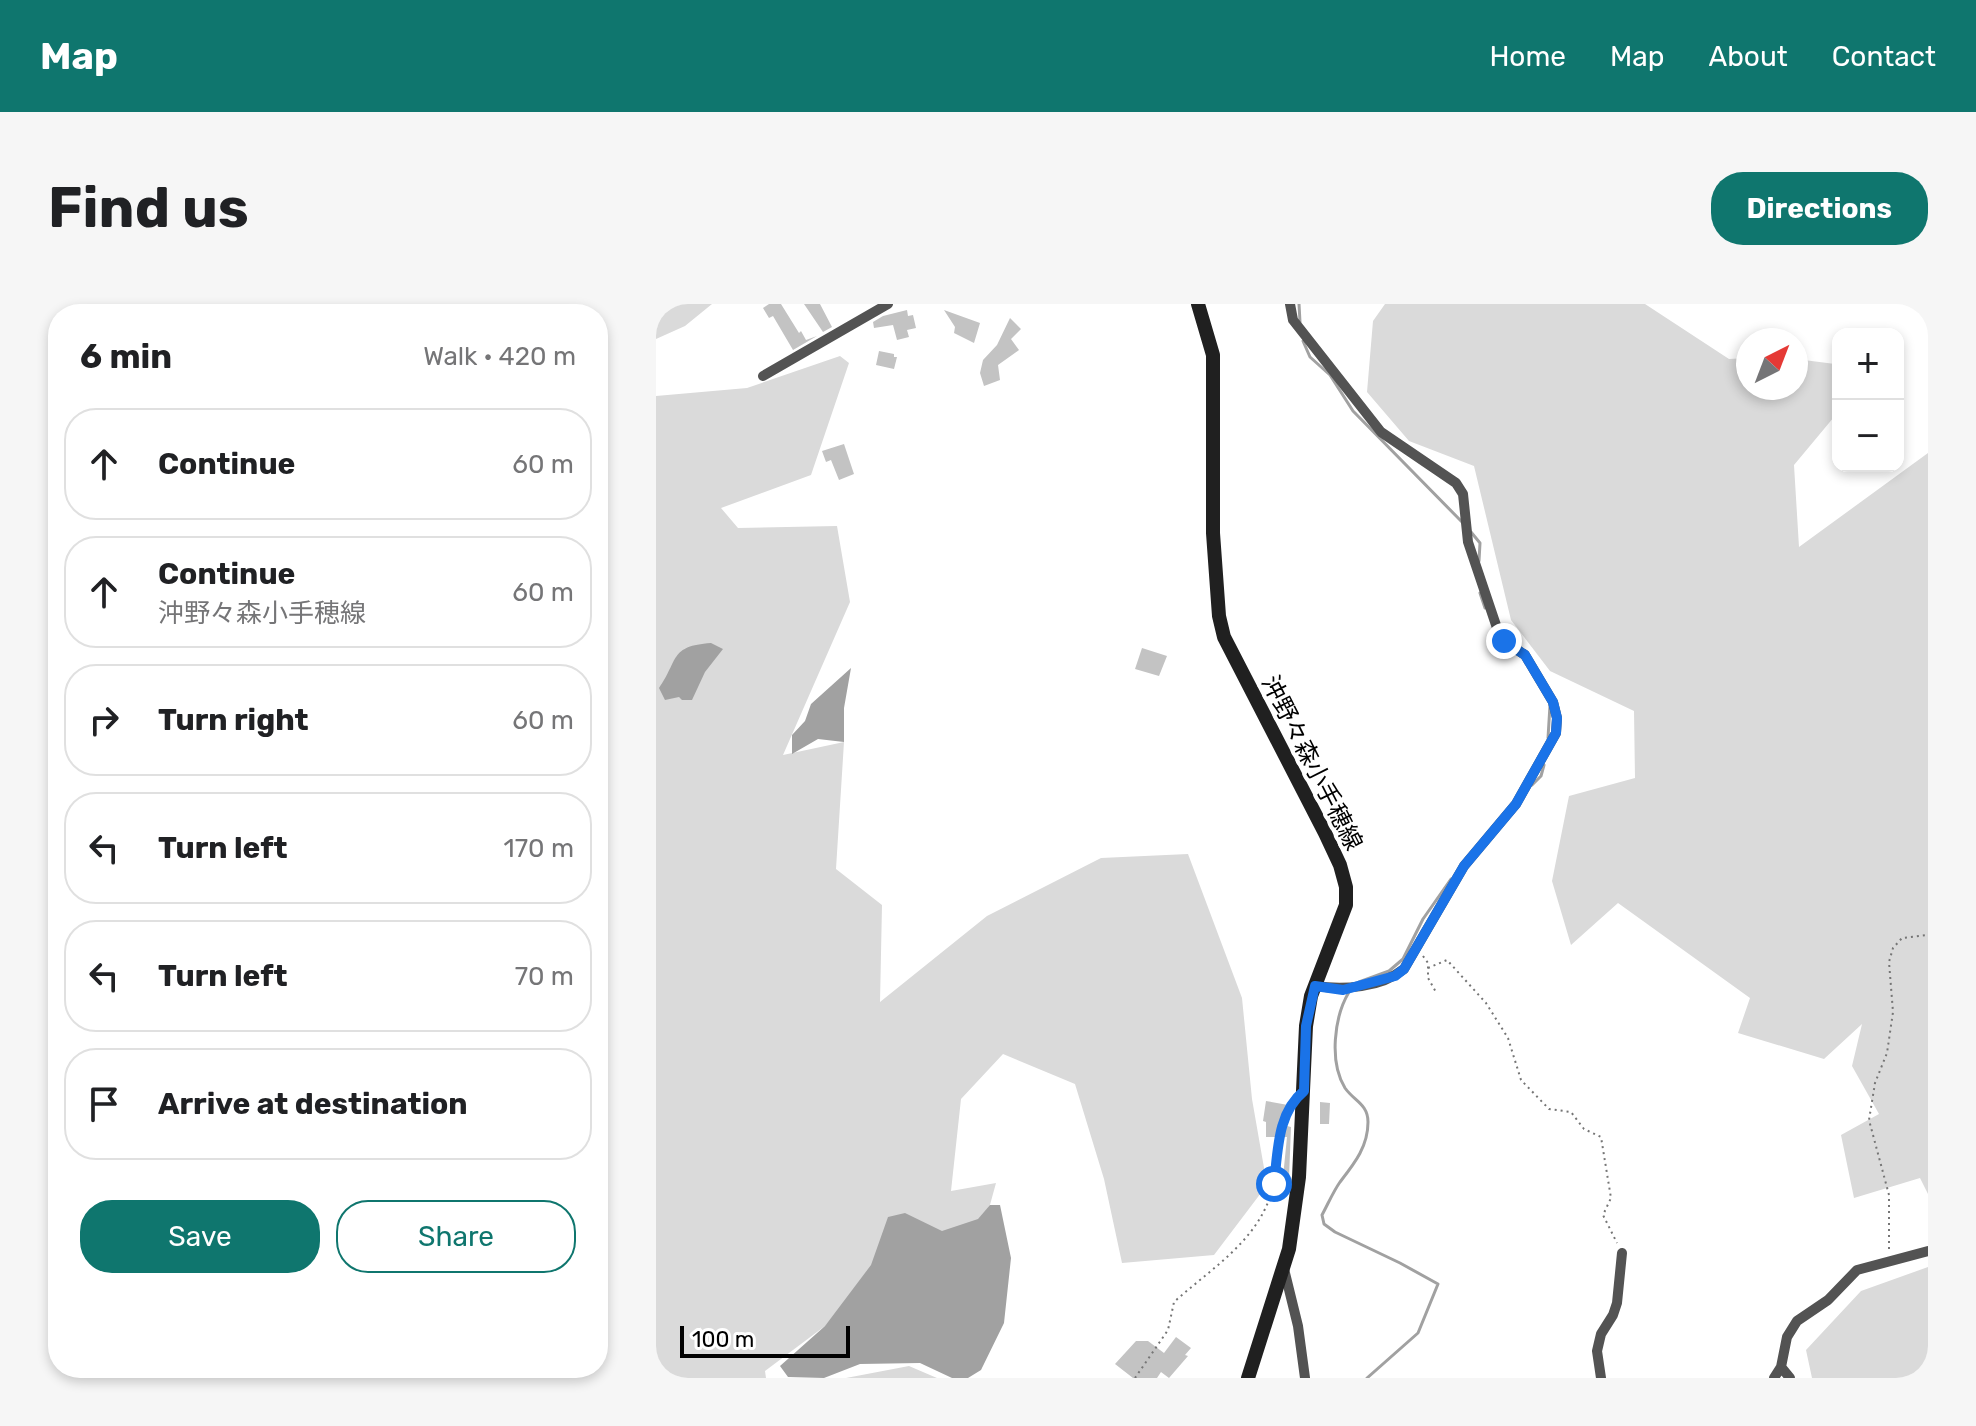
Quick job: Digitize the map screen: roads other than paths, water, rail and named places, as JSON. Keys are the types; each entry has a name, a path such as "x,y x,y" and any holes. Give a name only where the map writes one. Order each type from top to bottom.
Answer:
{"main road":[{"name":"沖野々森小手穂線","path":"1198,304 1213,355 1215,591 1224,637 1325,833 1346,887 1346,905 1315,986 1306,1026 1299,1177 1284,1269 1248,1378"}],"street":[{"path":"763,376 888,304"},
{"path":"1290,304 1293,320 1381,432 1456,483 1463,494 1468,542 1498,631 1504,641 1525,655 1553,702 1557,718 1556,733 1516,804 1464,866 1404,969 1395,976 1343,990 1315,986"},
{"path":"1774,1378 1781,1367 1787,1337 1797,1321 1828,1300 1857,1270 1928,1251"},
{"path":"1601,1378 1597,1351 1601,1334 1617,1303 1622,1253"},
{"path":"1284,1269 1298,1326 1305,1378"},
{"path":"1781,1367 1790,1378"}],"waterway":[{"path":"1299,304 1300,322"},
{"path":"1303,341 1310,357 1330,375 1353,411 1463,523"},
{"path":"1471,532 1480,543 1479,561"},
{"path":"1480,593 1485,608"},
{"path":"1548,738 1550,705"},
{"path":"1532,785 1541,776 1544,765"},
{"path":"1359,982 1389,971 1403,959 1423,919 1451,879"},
{"path":"1349,992 1337,1027 1335,1053 1345,1088 1366,1111 1368,1122 1366,1139 1359,1155 1337,1186 1322,1215 1324,1224 1438,1284 1418,1333 1367,1378"}]}
